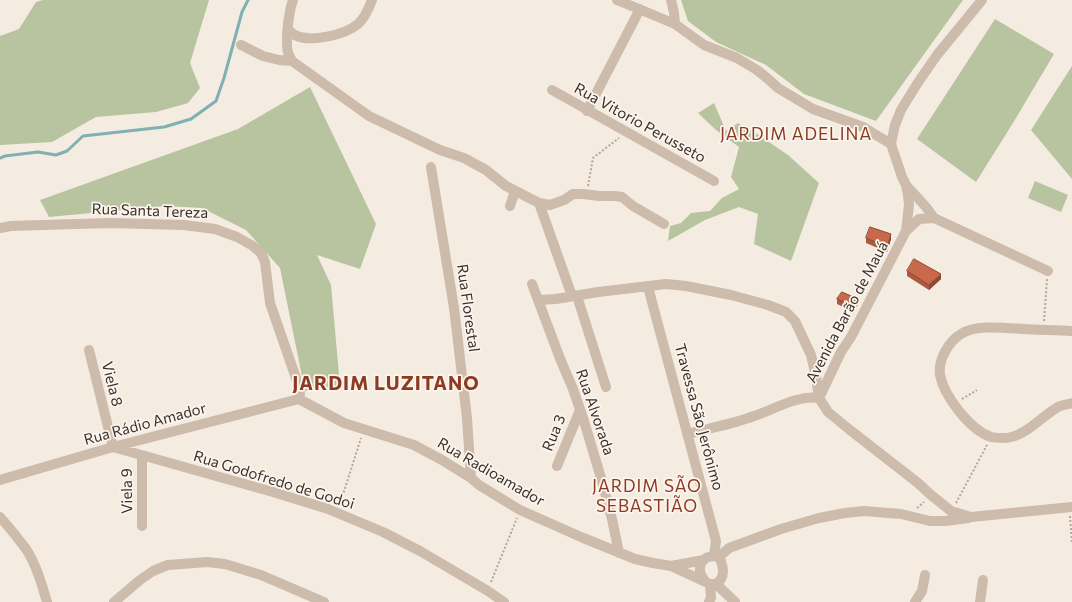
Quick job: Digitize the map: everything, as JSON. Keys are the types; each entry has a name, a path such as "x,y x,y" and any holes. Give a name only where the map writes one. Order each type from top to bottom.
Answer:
{"street":[{"path":"293,0 289,15 288,29 288,54 292,61 370,116 440,150 464,158 486,170 506,186 539,203 550,205 564,200 574,194 622,197 633,206 664,224"},
{"path":"288,29 301,37 316,38 345,31 357,24 368,10 372,0"},
{"path":"617,0 675,24 704,45 736,58 757,70 778,88 813,109 863,128 891,144 895,125 901,110 917,84 982,0"},
{"path":"671,0 675,24"},
{"path":"587,111 640,9"},
{"path":"241,45 263,56 279,60 292,61"},
{"name":"Rua Vitorio Perusseto","path":"552,90 714,181"},
{"name":"Avenida Barão de Mauá","path":"891,144 906,186 909,205 906,231 851,337 840,352 819,398 828,412 951,511 971,517 1071,508"},
{"name":"Rua Florestal","path":"431,167 454,308 467,418 471,478"},
{"path":"906,186 926,207 934,218"},
{"path":"510,206 515,190"},
{"path":"539,203 575,296 606,388"},
{"path":"906,231 919,219 934,218 1048,271"},
{"name":"Rua Santa Tereza","path":"0,228 11,226 110,223 184,225 215,229 237,237 253,246 261,253 265,262 270,303 299,389 299,399"},
{"name":"Rua Alvorada","path":"532,284 580,410 601,478 619,553"},
{"path":"539,300 666,284 686,286 732,295 768,304 786,312 795,321 811,355 819,398 799,398 753,416 688,434"},
{"name":"Travessa São Jerônimo","path":"648,287 716,541 716,556"},
{"path":"1072,331 989,328 974,329 961,333 952,342 940,363 942,384 954,404 963,417 991,437 1004,438 1015,436 1061,406 1072,403"},
{"name":"Viela 8","path":"89,350 113,447"},
{"name":"Rua Radioamador","path":"299,399 344,422 364,430 414,445 442,460 471,478 478,485 520,510 635,559 671,566 710,583 735,602"},
{"name":"Rua Rádio Amador","path":"0,480 113,447 299,399"},
{"name":"Rua 3","path":"557,466 580,410"},
{"path":"147,438 144,446 152,459"},
{"name":"Rua Godofredo de Godoi","path":"113,447 274,492 328,509 383,532 420,551 504,602"},
{"name":"Viela 9","path":"142,456 142,526"},
{"path":"709,602 711,598 710,583 701,576 699,572 704,560 716,556 729,548 781,529 818,518 864,511 901,514 930,521 945,521 971,517"},
{"path":"0,517 27,550 47,602"},
{"path":"710,583 721,579 723,572 722,562 716,556"},
{"name":"Rua Radioamador","path":"671,566 704,560"},
{"path":"114,602 153,571 168,565 207,562 225,564 261,575 324,602"},
{"path":"915,602 922,591 926,575"},
{"path":"980,602 983,580"}],"path":[{"path":"587,194 593,158 627,132"},
{"path":"1044,330 1048,271"},
{"path":"954,404 977,390"},
{"path":"338,513 364,430"},
{"path":"951,511 991,437"},
{"path":"909,516 930,495"},
{"path":"1071,508 1072,543"},
{"path":"488,591 520,510"}],"green space":[{"path":"43,0 209,0 190,63 200,88 188,103 156,112 96,117 52,142 0,145 0,36 19,29 36,2"},
{"path":"681,0 963,0 876,121 804,94 766,65 716,42 688,21"},
{"path":"995,19 1054,54 976,182 917,139"},
{"path":"1072,66 1072,179 1031,130"},
{"path":"310,87 376,224 360,269 317,255 331,285 340,386 305,391 280,268 246,230 202,208 165,206 49,217 40,200 238,129"},
{"path":"714,103 726,131 738,123 788,155 819,183 791,261 754,244 758,214 739,207 705,220 668,241 670,226 681,223 691,213 710,211 722,198 739,189 731,177 739,147 716,130 698,113"},
{"path":"1035,181 1068,195 1061,212 1028,198"}],"building":[{"path":"870,227 891,234 887,247 866,238"},
{"path":"914,259 941,274 929,285 907,271"},
{"path":"842,292 858,299 854,307 837,299"}],"waterway":[{"path":"0,158 38,152 56,155 67,151 83,136 164,127 191,119 216,101 224,78 242,12 248,0"}],"district":[{"name":"JARDIM ADELINA","path":"796,134"},
{"name":"JARDIM LUZITANO","path":"386,384"},
{"name":"JARDIM SÃO SEBASTIÃO","path":"647,496"}]}
